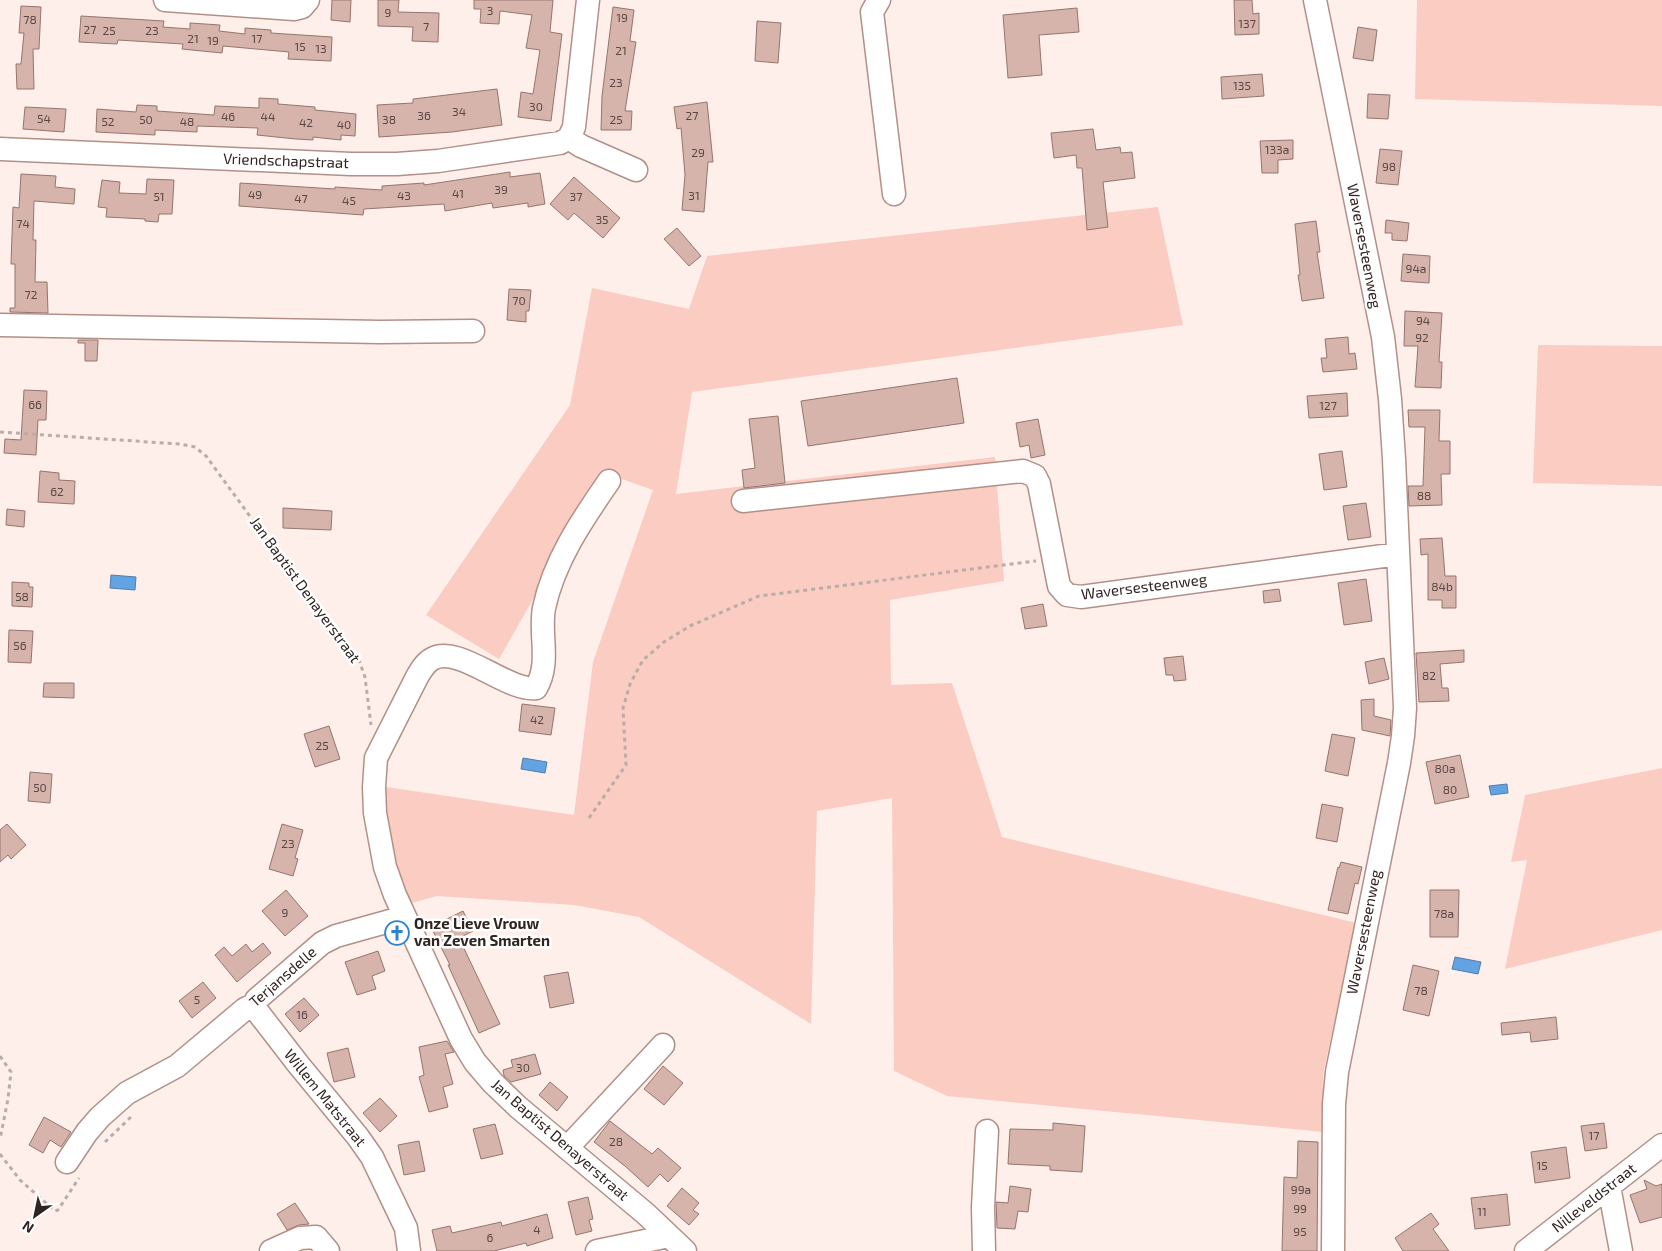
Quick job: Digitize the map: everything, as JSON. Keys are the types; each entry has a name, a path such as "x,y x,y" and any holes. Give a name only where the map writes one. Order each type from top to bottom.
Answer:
{"street":[{"path":"165,0 294,9 302,7 308,0"},
{"path":"588,0 574,127 569,138 581,146 636,170"},
{"path":"879,0 872,12 894,194"},
{"name":"Waversesteenweg","path":"1315,0 1382,337 1390,399 1405,708 1403,736 1337,1072 1334,1104 1333,1251"},
{"name":"Vriendschapstraat","path":"0,149 351,164 397,164 560,143 569,138"},
{"path":"0,326 380,332 472,331"},
{"name":"Waversesteenweg","path":"743,501 1023,471 1035,476 1039,484 1059,586 1067,595 1081,597 1398,554"},
{"path":"376,758 417,677 424,666 433,658 457,658 522,687 536,688 542,679 544,610 550,589 560,562 580,524 609,481"},
{"name":"Jan Baptist Denayerstraat","path":"376,758 375,813 378,838 385,867 404,917 461,1039 475,1062 493,1083 646,1214 677,1243"},
{"name":"Terjansdelle","path":"67,1162 86,1132 100,1117 127,1094 177,1066 245,1009 255,1004 256,1000 322,942 336,936 404,917"},
{"name":"Willem Matstraat","path":"255,1004 257,1012 372,1157 406,1228 409,1251"},
{"path":"567,1148 662,1045"},
{"path":"984,1251 983,1207 986,1130"},
{"name":"Nilleveldstraat","path":"1526,1251 1662,1145"},
{"path":"1609,1186 1621,1251"},
{"path":"271,1251 300,1238 316,1237 328,1251"},
{"path":"597,1251 677,1243"}],"path":[{"name":"Jan Baptist Denayerstraat","path":"0,432 179,444 195,447 206,456 306,593 360,660 365,677 371,733 376,758"},
{"path":"589,818 626,765 623,708 630,684 643,660 664,642 690,626 759,596 1054,558"},
{"path":"0,1056 11,1072 0,1139"},
{"path":"0,1161 3,1158"}],"shaded area":[{"path":"1417,0 1662,0 1662,106 1415,99"},
{"path":"1158,207 1183,325 692,392 676,494 995,457 1004,581 890,600 891,685 952,683 1002,837 1356,923 1323,1074 1324,1132 947,1096 894,1071 892,798 817,811 811,1024 639,917 574,905 437,896 408,904 393,857 380,786 574,815 593,662 653,490 605,473 499,659 426,615 570,405 592,288 689,309 707,256"},
{"path":"1538,345 1662,346 1662,486 1533,483"},
{"path":"1662,768 1662,930 1505,969 1527,860 1511,862 1525,795"}],"water":[{"path":"111,575 136,577 135,590 110,588"},
{"path":"523,758 547,762 545,773 521,769"},
{"path":"1507,784 1508,793 1491,795 1489,786"},
{"path":"1455,957 1481,962 1478,974 1452,969"}],"building":[{"path":"332,0 351,0 350,22 331,20"},
{"path":"378,0 399,0 398,12 439,13 438,42 412,41 413,27 378,26"},
{"path":"474,0 553,0 550,32 562,34 551,121 518,117 521,92 533,94 540,50 526,48 532,15 500,11 499,24 480,23 481,9 474,9"},
{"path":"1234,0 1252,0 1253,14 1259,13 1259,34 1235,35"},
{"path":"21,6 41,7 39,49 33,49 34,89 17,89 16,64 21,64 24,33 19,33"},
{"path":"613,7 634,10 630,41 636,42 625,111 632,111 631,130 601,130 602,96"},
{"path":"1077,8 1079,32 1039,35 1042,75 1008,78 1003,15"},
{"path":"81,16 164,21 163,27 190,29 190,23 220,25 219,31 245,34 245,28 271,30 271,33 332,37 331,61 288,59 289,52 223,46 222,53 182,49 183,44 118,40 117,44 79,42"},
{"path":"757,21 781,23 778,63 755,61"},
{"path":"1358,27 1377,30 1373,61 1353,58"},
{"path":"1262,74 1264,96 1222,99 1221,77"},
{"path":"497,89 502,125 452,132 379,137 377,105 413,103 413,99"},
{"path":"1368,94 1390,95 1388,119 1367,118"},
{"path":"259,98 278,99 278,104 315,107 315,110 356,114 355,136 341,135 341,140 313,137 313,140 296,139 257,135 258,128 197,126 197,132 155,130 155,135 96,132 97,109 136,112 137,105 157,106 157,111 214,115 215,106 259,108"},
{"path":"707,102 713,162 708,162 704,212 682,210 685,175 681,128 677,129 674,107"},
{"path":"25,107 66,109 64,132 23,129"},
{"path":"1093,129 1096,150 1120,147 1121,153 1132,152 1135,178 1103,182 1108,227 1087,230 1082,168 1077,168 1076,155 1054,158 1051,133"},
{"path":"1293,140 1293,159 1278,160 1278,173 1262,173 1260,141"},
{"path":"1380,149 1402,151 1398,185 1376,183"},
{"path":"510,172 510,177 540,173 545,204 528,207 528,203 493,208 492,203 445,211 444,204 364,209 363,215 239,206 240,183 382,190 382,186 424,183 424,185"},
{"path":"21,174 56,176 55,187 75,189 74,204 34,201 33,240 36,240 35,282 47,282 48,313 10,312 10,308 15,308 15,264 11,264 13,207 19,208"},
{"path":"574,177 620,218 603,238 574,213 568,220 550,204"},
{"path":"147,179 174,180 172,214 159,214 158,222 145,221 145,219 106,217 107,208 98,207 102,180 120,182 119,193 146,194"},
{"path":"1386,220 1409,223 1407,241 1392,240 1392,233 1385,233"},
{"path":"1316,221 1320,252 1317,252 1324,298 1302,301 1298,275 1300,275 1295,224"},
{"path":"677,228 701,256 689,266 664,239"},
{"path":"1403,254 1430,256 1429,283 1401,281"},
{"path":"509,289 531,290 529,311 526,311 526,322 507,320"},
{"path":"1405,311 1442,313 1439,362 1442,362 1441,388 1415,387 1418,346 1404,346"},
{"path":"1348,337 1349,354 1355,353 1357,369 1323,372 1321,358 1327,358 1325,339"},
{"path":"78,340 98,340 97,361 85,361 85,343 78,343"},
{"path":"957,378 964,423 808,446 801,401"},
{"path":"24,390 47,391 46,420 38,420 36,455 4,453 5,439 21,440"},
{"path":"1347,393 1348,416 1309,418 1307,396"},
{"path":"1408,410 1440,410 1439,441 1450,441 1450,474 1441,474 1442,505 1409,506 1408,486 1423,486 1425,427 1409,427"},
{"path":"778,416 785,483 744,488 742,470 755,468 749,419"},
{"path":"1038,419 1045,455 1031,458 1029,445 1020,447 1016,423"},
{"path":"1342,451 1347,487 1324,490 1319,454"},
{"path":"40,471 59,473 59,480 75,481 74,504 38,502"},
{"path":"1366,503 1371,537 1348,540 1343,506"},
{"path":"283,508 332,511 331,530 283,528"},
{"path":"7,509 25,511 24,527 6,525"},
{"path":"1442,538 1445,576 1456,576 1456,608 1442,608 1442,600 1428,600 1428,554 1421,555 1420,539"},
{"path":"1366,579 1372,621 1344,625 1338,583"},
{"path":"12,582 29,583 29,587 33,587 32,607 12,606"},
{"path":"1279,589 1281,601 1264,603 1263,591"},
{"path":"1043,604 1047,626 1025,629 1021,608"},
{"path":"9,630 33,631 31,663 8,662"},
{"path":"1464,650 1464,662 1440,664 1442,688 1448,688 1449,701 1419,702 1416,653"},
{"path":"1183,656 1186,680 1174,681 1173,675 1166,675 1164,658"},
{"path":"1384,658 1389,679 1369,684 1365,662"},
{"path":"44,683 74,683 74,698 43,697"},
{"path":"1374,699 1374,716 1391,720 1390,736 1362,730 1361,700"},
{"path":"522,704 555,708 551,735 519,731"},
{"path":"329,726 340,759 315,767 304,734"},
{"path":"1332,734 1355,738 1348,776 1325,771"},
{"path":"1460,755 1469,797 1435,804 1426,762"},
{"path":"30,772 52,774 50,803 28,801"},
{"path":"1322,804 1343,808 1337,842 1316,838"},
{"path":"7,824 26,845 11,859 8,855 0,862 0,830"},
{"path":"282,824 303,830 295,858 298,859 293,876 269,869"},
{"path":"1341,862 1362,867 1358,884 1355,883 1348,914 1328,910 1338,867"},
{"path":"286,890 308,916 285,936 262,911"},
{"path":"1430,890 1459,890 1458,937 1430,937"},
{"path":"463,911 473,931 459,938 500,1024 479,1033 448,965 450,965 431,927"},
{"path":"263,943 271,953 237,982 215,955 224,947 232,956 246,944 252,952"},
{"path":"378,951 385,971 372,976 376,989 357,995 345,962"},
{"path":"1413,965 1439,971 1429,1016 1403,1010"},
{"path":"568,972 574,1003 550,1008 544,976"},
{"path":"203,982 216,998 192,1018 179,1001"},
{"path":"304,998 319,1015 300,1032 285,1014"},
{"path":"1556,1017 1558,1039 1531,1042 1530,1032 1502,1035 1501,1023"},
{"path":"447,1041 454,1052 445,1054 453,1084 443,1087 448,1107 429,1112 419,1077 424,1075 419,1047"},
{"path":"348,1048 355,1077 334,1082 327,1053"},
{"path":"535,1054 541,1074 511,1082 504,1076 503,1070 513,1067 511,1060"},
{"path":"663,1066 683,1083 664,1105 644,1089"},
{"path":"550,1082 568,1097 557,1111 539,1095"},
{"path":"380,1098 397,1116 380,1132 363,1113"},
{"path":"44,1117 71,1132 61,1147 50,1140 43,1153 29,1145"},
{"path":"610,1121 652,1154 658,1148 681,1168 668,1182 660,1174 648,1187 594,1142"},
{"path":"1053,1123 1085,1126 1082,1172 1050,1170 1050,1166 1008,1164 1010,1129 1053,1130"},
{"path":"1604,1123 1607,1148 1585,1151 1581,1126"},
{"path":"495,1124 503,1154 481,1159 473,1129"},
{"path":"419,1141 425,1171 404,1175 398,1145"},
{"path":"1298,1141 1318,1142 1317,1251 1282,1251 1284,1177 1297,1178"},
{"path":"1566,1147 1570,1178 1535,1183 1531,1152"},
{"path":"1644,1180 1656,1186 1662,1184 1662,1217 1640,1223 1630,1195 1647,1189"},
{"path":"1010,1186 1031,1189 1028,1212 1018,1211 1015,1229 997,1228 996,1202 1008,1203"},
{"path":"682,1188 699,1203 693,1210 699,1214 689,1225 667,1206"},
{"path":"1507,1194 1510,1225 1475,1229 1471,1198"},
{"path":"588,1197 593,1219 589,1220 592,1231 576,1235 568,1202"},
{"path":"295,1203 309,1224 299,1225 287,1230 277,1214"},
{"path":"1431,1213 1439,1224 1433,1229 1449,1251 1403,1251 1395,1238"},
{"path":"547,1214 553,1238 527,1246 526,1243 494,1251 437,1251 432,1230 450,1226 452,1233 501,1222 502,1226"}],"place":[{"name":"Onze Lieve Vrouw van Zeven Smarten","path":"397,933"}]}
